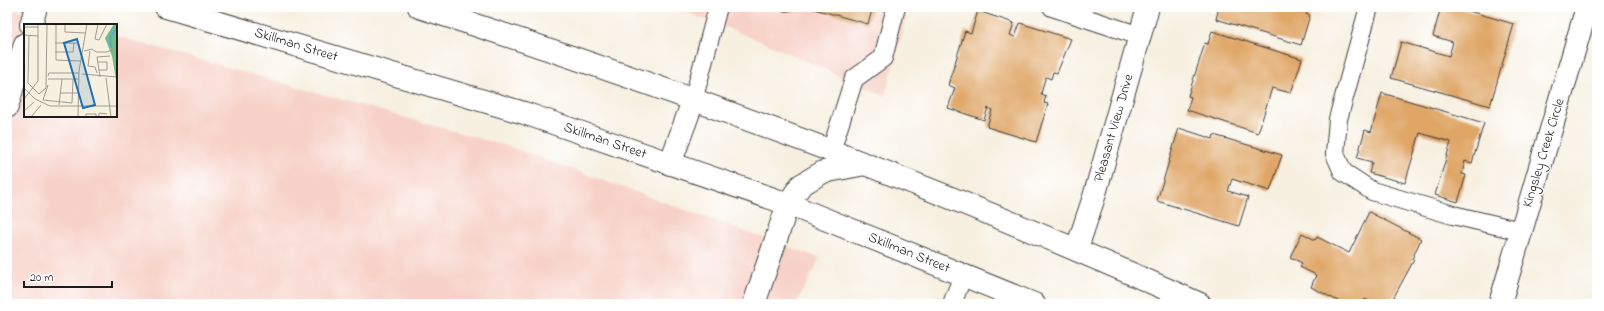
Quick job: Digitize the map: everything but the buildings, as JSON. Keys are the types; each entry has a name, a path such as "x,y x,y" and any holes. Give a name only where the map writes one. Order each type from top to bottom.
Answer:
{"main road":[{"path":"30,24 36,7"},
{"name":"Skillman Street","path":"166,7 524,113 788,204 1034,304"},
{"path":"418,7 496,32 867,164 1076,248 1200,304"},
{"name":"Pleasant View Drive","path":"1076,248 1094,197 1148,7"},
{"name":"Kingsley Creek Circle","path":"1501,300 1587,7"},
{"path":"7,107 24,48"},
{"path":"670,164 693,101"},
{"path":"754,304 788,204 801,185 824,172 867,164"}],"lane":[{"path":"693,101 718,7"},
{"path":"830,151 854,79 883,58 896,7"},
{"path":"1052,7 1140,36"},
{"path":"1369,7 1338,118 1334,154 1343,172 1372,191 1454,215 1521,231"},
{"path":"952,304 963,275"}],"shaded area":[{"path":"673,7 909,7 885,96 763,42"},
{"path":"7,8 71,24 24,24 24,117 117,117 117,36 510,147 820,258 796,304 7,304"}]}
